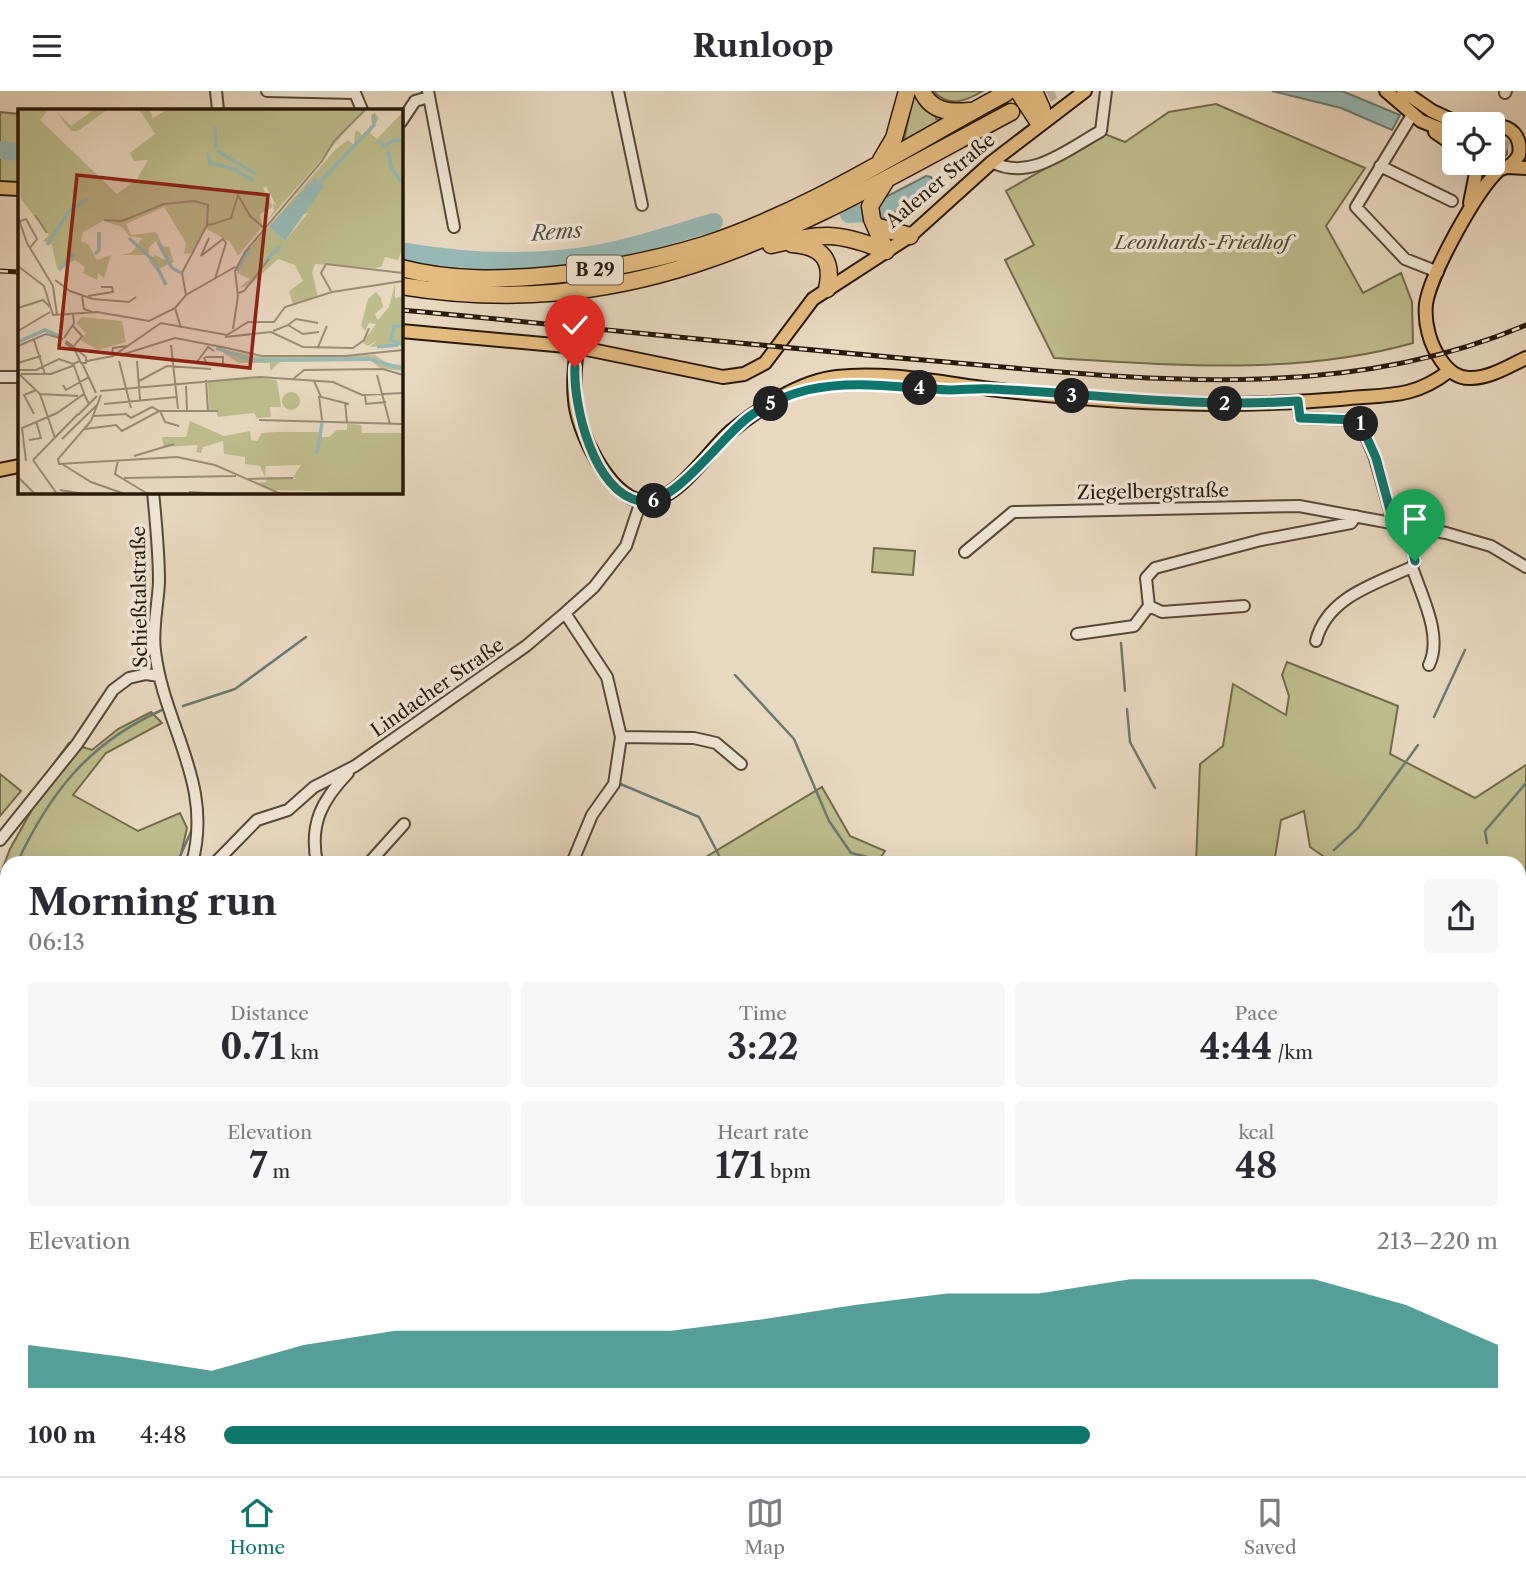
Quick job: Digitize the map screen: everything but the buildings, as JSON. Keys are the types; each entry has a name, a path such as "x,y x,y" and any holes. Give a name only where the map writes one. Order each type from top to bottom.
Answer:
{"highway":[{"path":"879,164 894,138 907,91"},
{"path":"922,91 926,100 938,109 975,110"},
{"path":"1034,91 1042,109 1041,122"},
{"path":"1012,92 1041,122"},
{"name":"B 29","path":"402,268 457,278 498,279 566,274 650,260 706,244 769,218 879,164 1012,92"},
{"name":"B 29","path":"402,286 479,295 554,294 631,282 724,257 800,225 1011,112"},
{"path":"886,251 870,206 878,188 890,177"},
{"path":"875,226 910,236"},
{"path":"724,257 779,243 831,234 859,240 886,251"},
{"path":"779,243 810,246 823,254 829,265 827,289"}],"main road":[{"path":"1041,122 1070,91"},
{"path":"1041,122 1085,91"},
{"path":"1386,91 1442,136"},
{"path":"1403,91 1442,116"},
{"path":"1417,118 1442,129"},
{"name":"Aalener Straße","path":"402,331 577,347 723,377 735,377 765,363 805,307 827,289 910,236 1041,122"},
{"path":"1505,130 1511,131 1523,149 1517,159 1505,167"},
{"path":"1505,168 1526,168"},
{"path":"1467,214 1475,175"},
{"path":"1498,175 1467,214 1438,272 1428,297 1427,327 1438,356 1449,370 1473,379 1526,358"},
{"path":"0,188 18,189"},
{"path":"577,347 574,382 578,419 602,468 614,484 625,495 641,501 668,496 728,434 750,416 810,383 836,377 953,383 990,389 1202,404 1401,396 1430,384 1449,370"},
{"path":"0,470 18,466"}],"street":[{"path":"216,91 218,109"},
{"path":"267,91 355,93 362,109"},
{"path":"618,91 642,205"},
{"path":"992,162 1006,168 1032,168 1101,131 1106,91"},
{"path":"402,121 415,101 428,94 454,227"},
{"path":"1417,118 1380,166 1356,207 1405,259 1438,272"},
{"path":"1380,166 1452,201"},
{"path":"0,377 18,377"},
{"path":"1298,401 1300,418 1359,420 1376,458 1393,521"},
{"name":"Schießtalstraße","path":"0,840 77,744 113,690 129,678 146,674 159,676 155,648 159,581 153,493"},
{"name":"Lindacher Straße","path":"222,856 257,820 288,810 314,787 355,766 526,646 565,613 594,587 626,546 641,501"},
{"name":"Ziegelbergstraße","path":"965,552 1013,512 1299,506 1393,521 1491,546 1526,567"},
{"name":"Ziegelbergstraße","path":"1149,606 1146,578 1155,568 1261,540 1351,523 1356,516"},
{"path":"1407,526 1415,561 1412,568 1435,640 1429,665"},
{"path":"1316,641 1321,622 1335,607 1355,593 1412,568"},
{"path":"1077,634 1134,626 1149,606 1162,612 1244,606"},
{"path":"565,613 607,677 621,737 614,784 592,815 575,856"},
{"path":"159,676 191,767 199,810 198,844 194,856"},
{"path":"621,737 694,738 716,743 741,764"},
{"path":"316,856 313,832 319,809 330,791 355,766"},
{"path":"375,856 404,824"}],"green space":[{"path":"933,91 983,91 970,98 951,101"},
{"path":"914,92 936,115 936,119 941,120 904,140"},
{"name":"Leonhards-Friedhof","path":"1216,104 1365,168 1326,226 1363,293 1401,273 1412,302 1413,343 1325,360 1280,364 1189,365 1054,358 1005,260 1034,245 1006,191 1105,134 1125,142 1169,112"},
{"path":"0,112 18,114 18,183 0,182"},
{"path":"874,548 915,551 913,575 872,572"},
{"path":"1287,662 1398,706 1390,754 1475,798 1526,765 1526,856 1323,856 1310,847 1304,811 1281,820 1275,856 1196,856 1200,764 1223,746 1233,684 1286,715 1289,696 1282,675"},
{"path":"151,712 162,723 106,753 73,795 138,831 180,813 187,828 181,856 7,856 39,797 0,836 69,743 92,750 118,729"},
{"path":"0,774 21,791 0,816"},
{"path":"822,787 850,836 885,851 882,856 708,856"}],"water":[{"path":"1272,91 1342,91 1400,115 1392,130 1341,108"},
{"path":"926,176 931,177 937,191 882,219 878,215 880,200"}],"waterway":[{"name":"Rems","path":"0,150 18,152"},
{"name":"Rems","path":"849,214 886,207"},
{"name":"Rems","path":"402,251 489,260 578,257 612,251 714,222"},
{"path":"183,706 235,689 306,637"},
{"path":"1121,643 1125,691"},
{"path":"1434,717 1465,650"},
{"path":"735,675 794,739 829,821 851,853 863,856"},
{"path":"1127,709 1130,742 1155,788"},
{"path":"20,856 43,814 74,772 113,738 162,710"},
{"path":"1334,850 1358,828 1418,745"},
{"path":"618,783 699,817 719,856"},
{"path":"1487,843 1485,831 1526,783"},
{"path":"180,856 193,827"}],"tunnel":[{"path":"1026,105 1054,91"},
{"path":"1505,148 1526,159"}],"railway":[{"path":"0,271 18,272"},
{"path":"402,310 1076,373 1228,380 1304,377 1379,367 1453,351 1526,325"}],"route":[{"path":"575,367 575,402 578,419 588,442 614,484 625,495 641,501 654,501 668,496 728,434 750,416 785,396 827,386 858,384 952,390 990,389 1202,404 1298,401 1300,418 1359,420 1376,458 1393,512 1393,521 1407,526 1415,561"}]}
